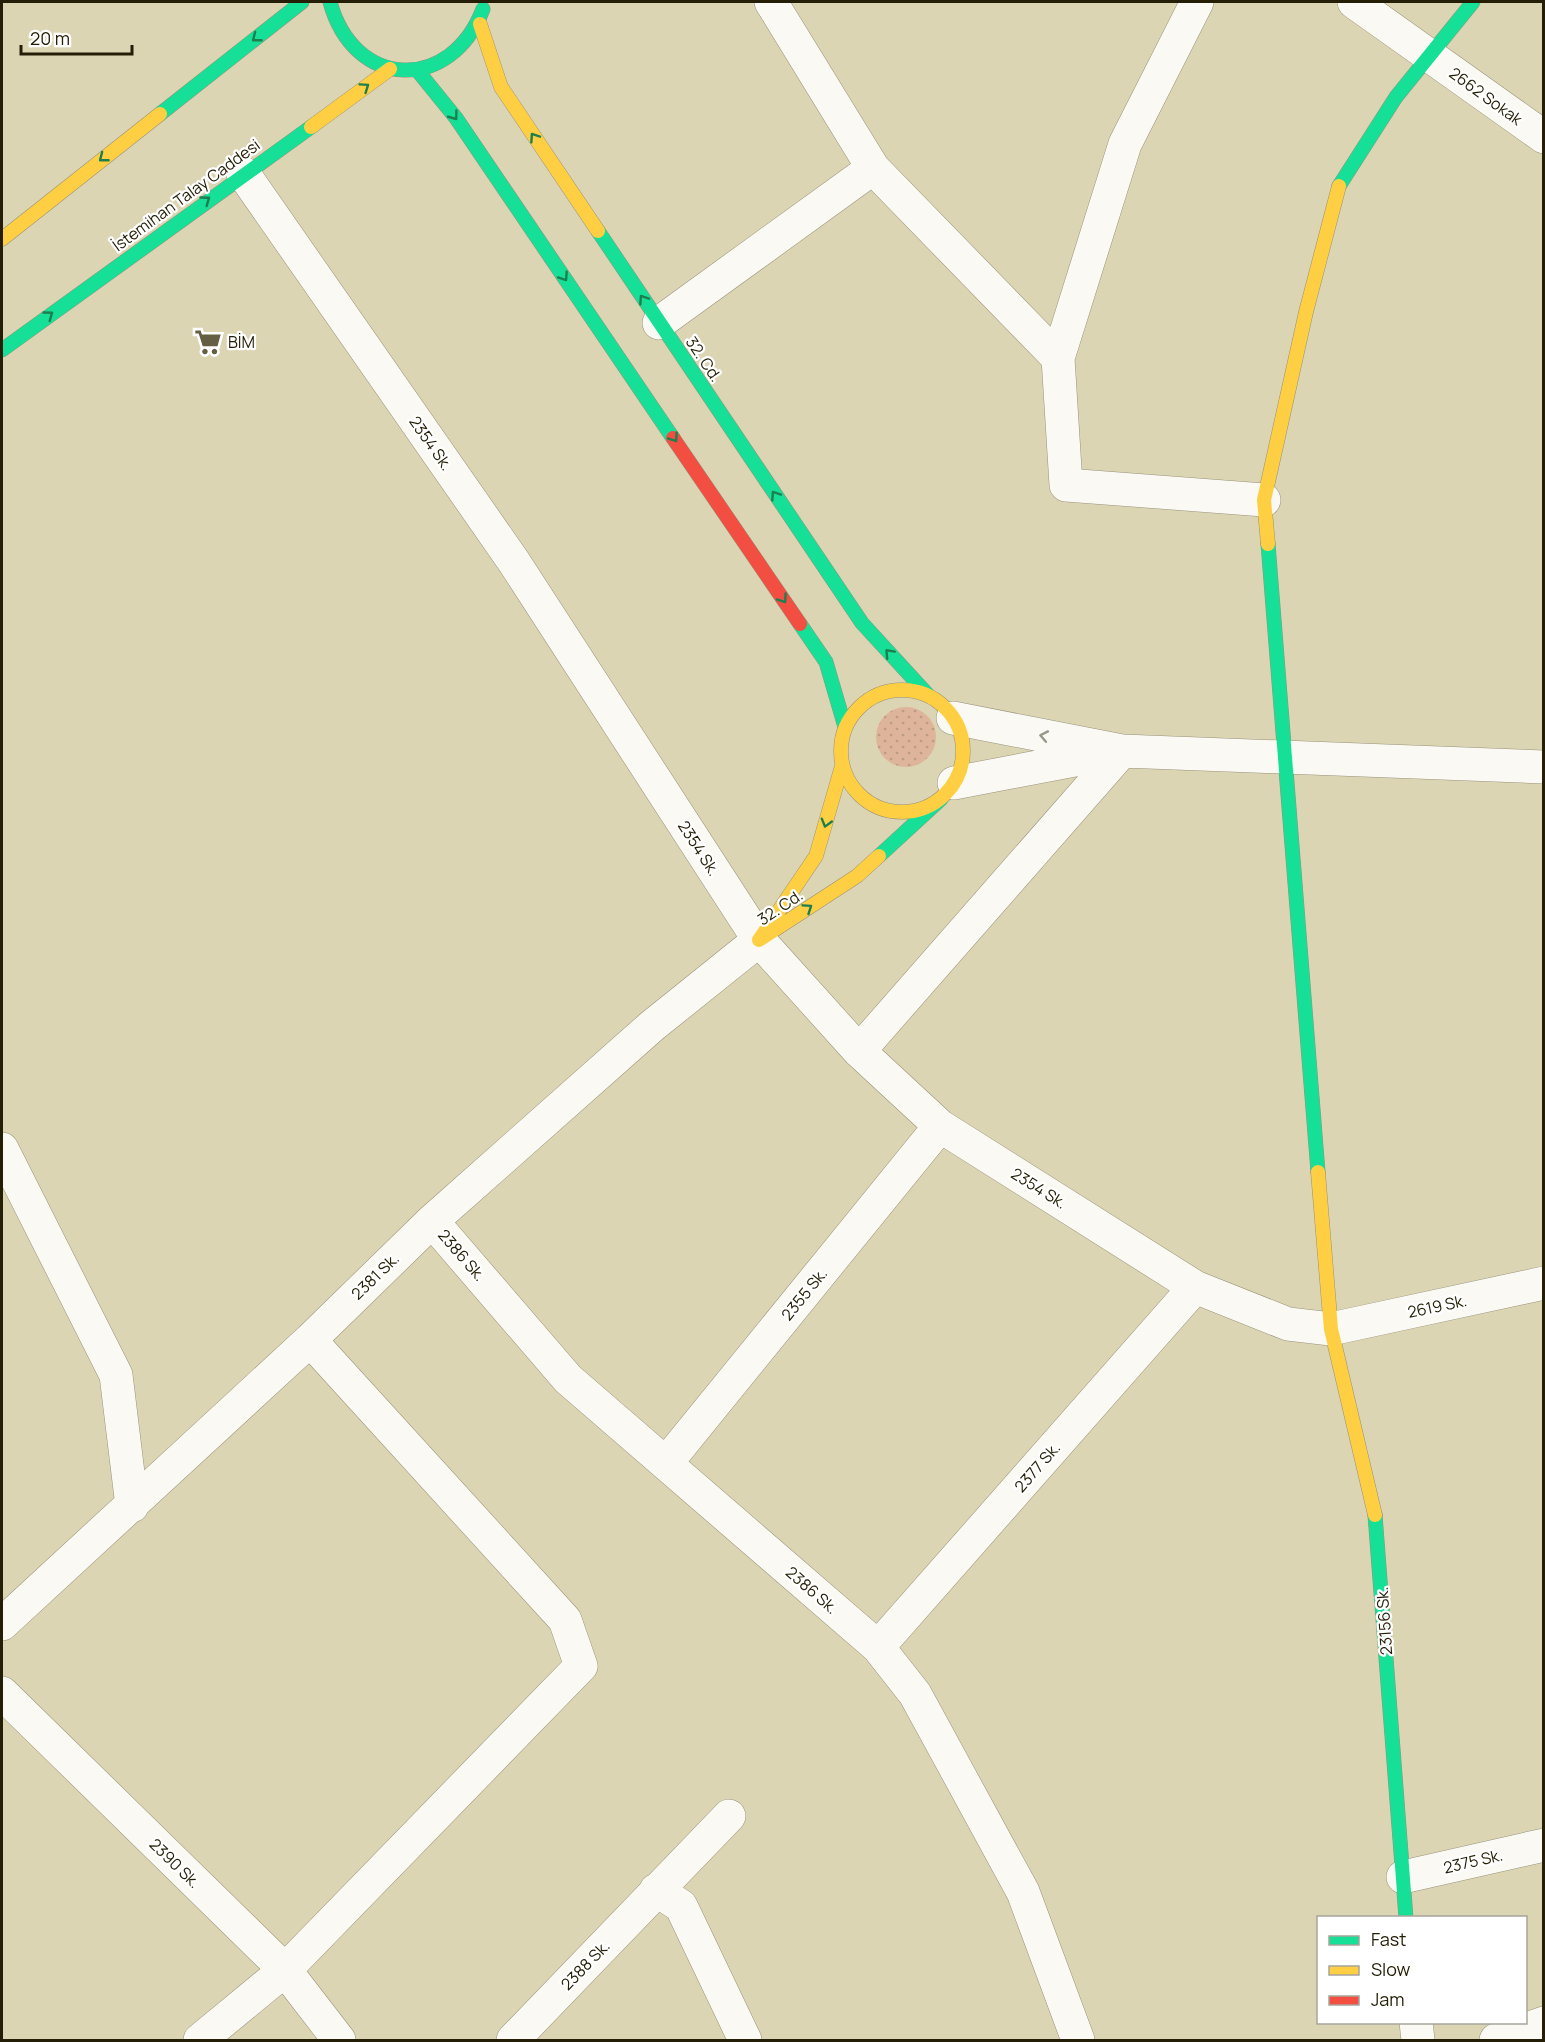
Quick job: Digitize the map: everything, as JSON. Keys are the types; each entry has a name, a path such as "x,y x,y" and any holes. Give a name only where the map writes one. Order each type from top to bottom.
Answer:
{"street":[{"path":"2,239 302,2"},
{"path":"330,2 336,24 348,43 365,58 390,69 417,70 443,62 465,46 480,24 485,2"},
{"path":"771,2 873,168 1058,358"},
{"path":"1197,2 1125,144 1058,358 1066,485 1264,500"},
{"name":"2662 Sokak","path":"1354,2 1544,137"},
{"name":"23156 Sk.","path":"1406,1916 1376,1519 1331,1329 1287,757 1264,500 1306,312 1339,186 1396,97 1473,2"},
{"name":"32. Cd.","path":"480,24 501,87 862,623 928,696"},
{"name":"İstemihan Talay Caddesi","path":"2,350 243,173 390,69"},
{"path":"417,70 456,118 826,662 845,727"},
{"path":"659,323 873,168"},
{"name":"2354 Sk.","path":"243,173 514,562 759,940 859,1051 940,1126 1195,1287 1288,1324 1331,1329"},
{"path":"948,791 962,764 963,744 953,718 945,708 928,696 910,690 889,691 871,698 856,710 845,727 840,747 842,766 851,785 865,800 882,809 903,812 923,808 948,791 1122,751"},
{"path":"953,718 1122,751 1544,767"},
{"path":"859,1051 1122,751"},
{"name":"32. Cd.","path":"759,940 816,856 842,766"},
{"name":"32. Cd.","path":"759,940 857,876 948,791"},
{"name":"2381 Sk.","path":"2,1624 310,1340 432,1221 652,1026 759,940"},
{"name":"2355 Sk.","path":"667,1462 940,1126"},
{"path":"2,1149 116,1375 132,1506"},
{"name":"2386 Sk.","path":"432,1221 568,1379 667,1462 878,1647 915,1694 1023,1892 1078,2040"},
{"name":"2619 Sk.","path":"1331,1329 1544,1283"},
{"name":"2377 Sk.","path":"878,1647 1195,1287"},
{"path":"200,2040 285,1970 581,1666 565,1620 310,1340"},
{"name":"2390 Sk.","path":"2,1694 285,1970 339,2040"},
{"name":"2388 Sk.","path":"513,2040 729,1816"},
{"name":"2375 Sk.","path":"1403,1877 1544,1845"},
{"path":"656,1890 681,1906 745,2040"},
{"path":"1416,2024 1418,2040"},
{"path":"1496,2040 1544,2024"}],"shaded area":[{"path":"906,707 923,712 931,720 936,737 931,754 923,762 906,767 889,762 881,754 876,737 881,720 889,712"}],"traffic: fast":[{"path":"160,114 302,2"},
{"path":"330,2 342,31 360,52 381,65 404,70 427,67 449,56 468,36 483,9"},
{"path":"1339,186 1396,97 1473,2"},
{"path":"417,70 456,118 673,438"},
{"path":"2,350 311,127"},
{"path":"598,231 862,623 929,696"},
{"path":"1268,544 1318,1172"},
{"path":"800,624 826,662 845,727"},
{"path":"879,856 941,799"},
{"path":"1375,1515 1406,1916"}],"traffic: slow":[{"path":"480,24 501,87 598,231"},
{"path":"311,127 390,69"},
{"path":"2,239 160,114"},
{"path":"1268,544 1264,500 1306,312 1339,186"},
{"path":"902,690 925,695 936,700 945,708 953,717 958,728 963,751 958,774 953,785 945,794 936,802 925,807 902,812 879,807 868,802 859,794 851,785 846,774 841,751 846,728 851,717 859,708 868,700 879,695 902,690"},
{"path":"842,766 816,856 759,940 857,876 879,856"},
{"path":"1318,1172 1331,1329 1375,1515"}],"traffic: jam":[{"path":"673,438 800,624"}],"place":[{"name":"BİM","path":"208,342"}]}
